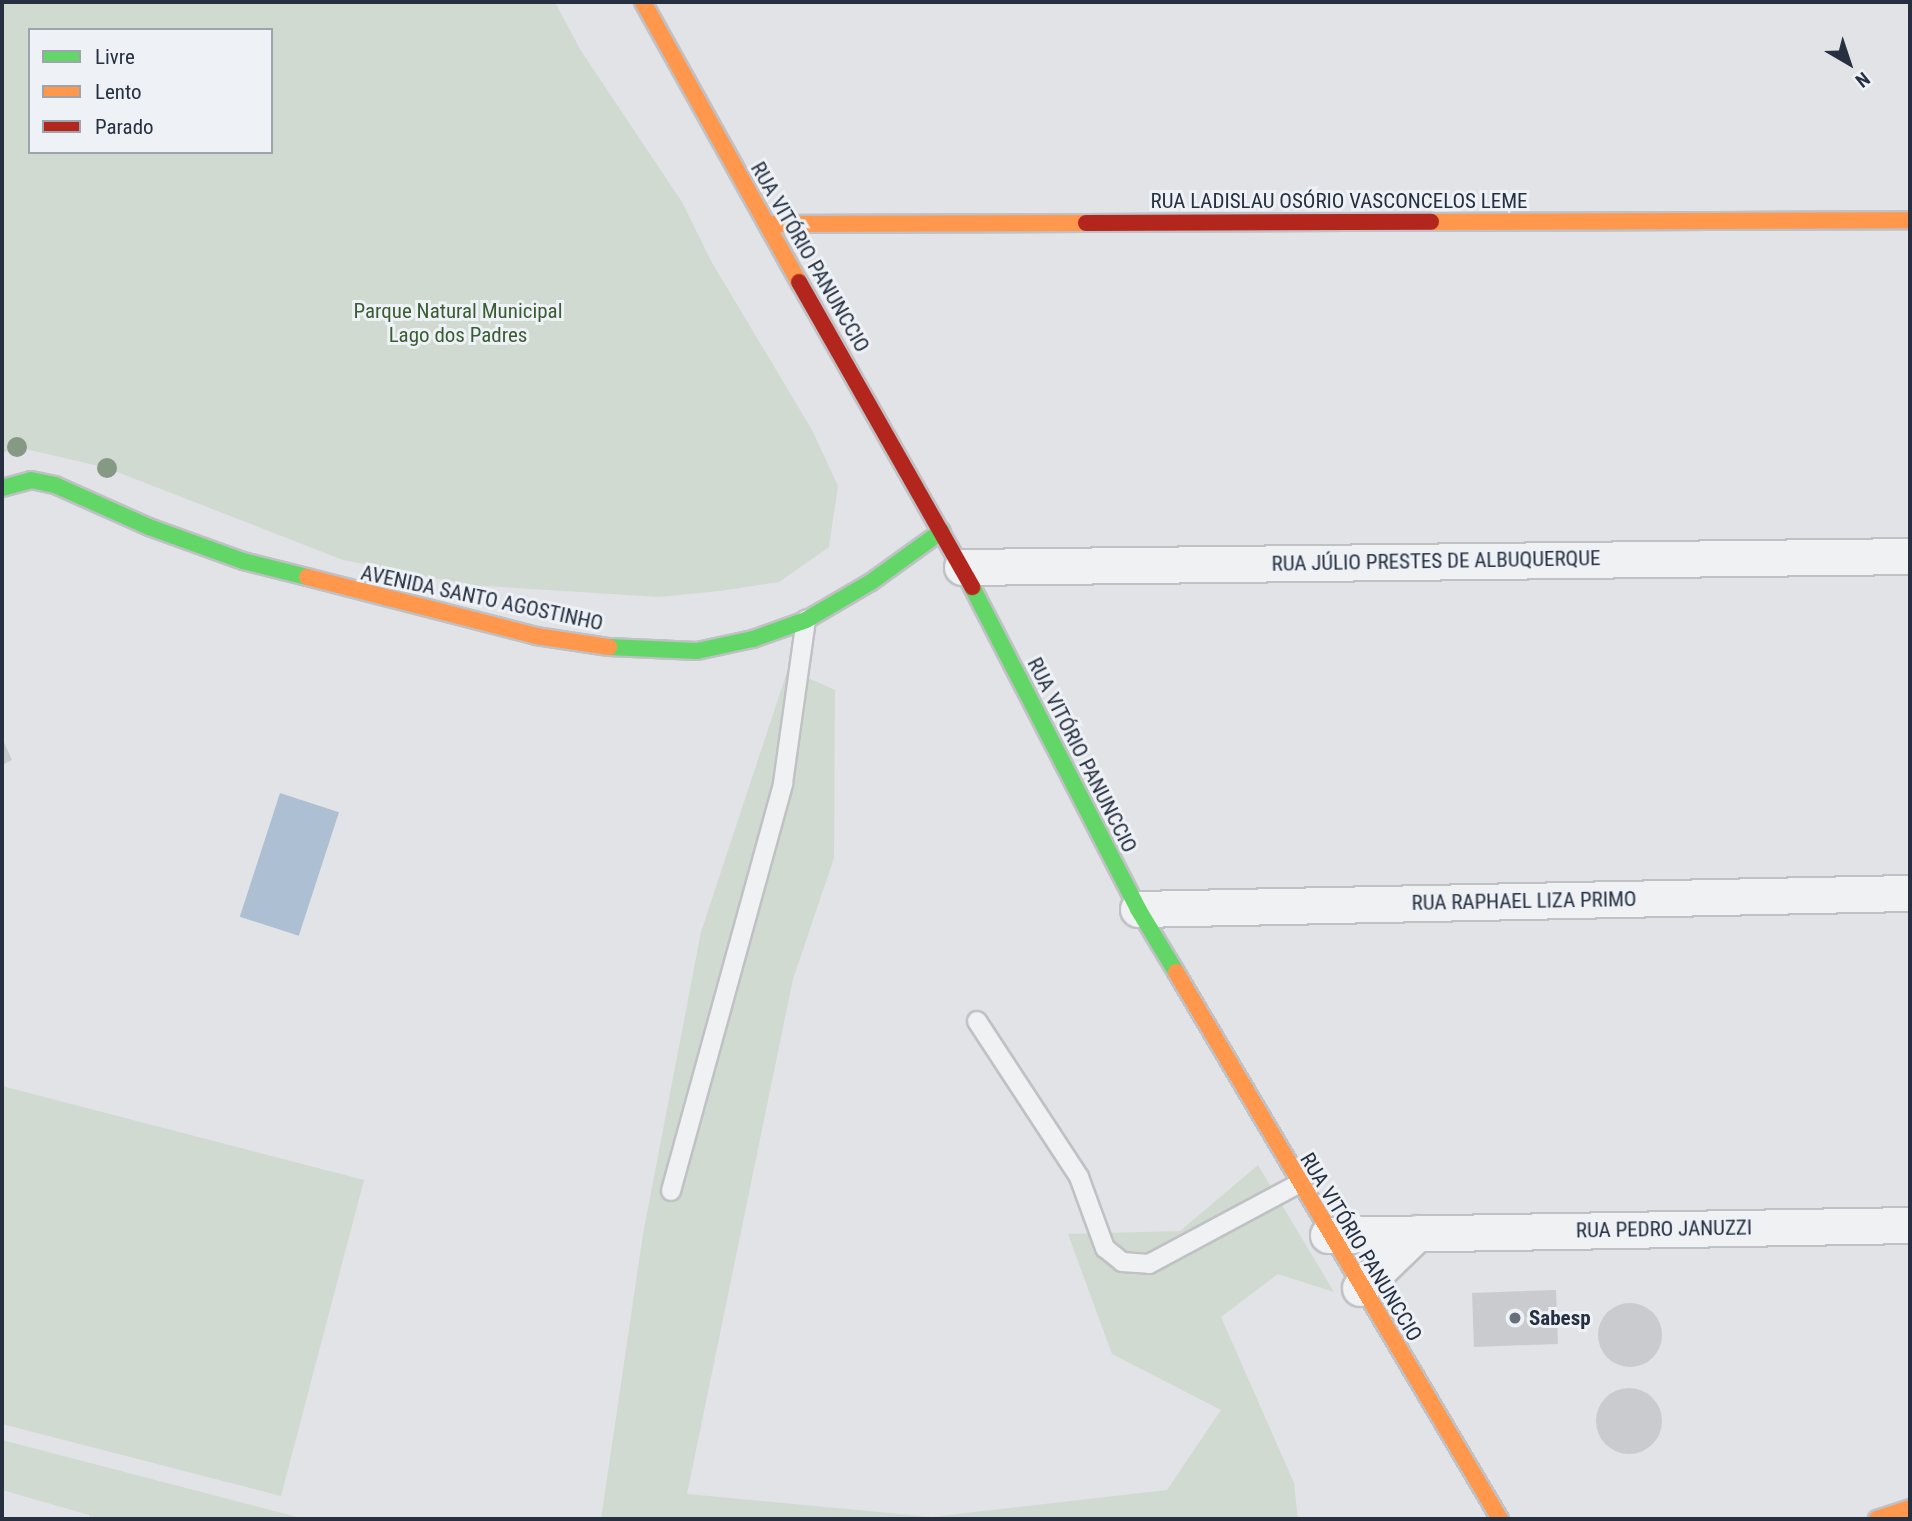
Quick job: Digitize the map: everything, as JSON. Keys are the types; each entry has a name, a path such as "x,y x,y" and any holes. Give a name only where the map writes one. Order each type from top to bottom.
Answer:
{"street":[{"name":"RUA VITÓRIO PANUNCCIO","path":"643,2 653,27 962,567 1138,909 1328,1235 1500,1519"},
{"name":"RUA LADISLAU OSÓRIO VASCONCELOS LEME","path":"768,224 1910,220"},
{"name":"AVENIDA SANTO AGOSTINHO","path":"2,488 32,480 55,485 149,527 243,561 549,638 614,648 697,651 753,639 806,620 871,582 942,531"},
{"name":"RUA JÚLIO PRESTES DE ALBUQUERQUE","path":"962,567 1910,556"},
{"name":"RUA RAPHAEL LIZA PRIMO","path":"1138,909 1910,892"},
{"name":"RUA PEDRO JANUZZI","path":"1328,1235 1910,1225"},
{"path":"1360,1288 1417,1233"},
{"path":"1877,1519 1910,1508"}],"lane":[{"path":"671,1191 783,783 806,620"},
{"path":"977,1021 1079,1177 1105,1248 1122,1262 1149,1264 1298,1184"}],"green space":[{"name":"Parque Natural Municipal Lago dos Padres","path":"2,2 555,2 581,51 682,202 711,261 812,430 838,486 829,547 779,582 659,597 469,585 343,560 107,468 17,447 2,453"},
{"path":"788,669 835,690 834,858 793,979 687,1494 932,1517 1167,1490 1221,1410 1112,1354 1068,1234 1180,1231 1258,1165 1334,1292 1278,1274 1221,1317 1294,1483 1298,1519 601,1519 643,1234 701,932"},
{"path":"2,1086 364,1180 281,1496 2,1424"},
{"path":"2,1440 305,1519 89,1519 89,1515 2,1490"}],"water":[{"path":"280,793 339,812 299,936 240,917"}],"building":[{"path":"2,738 12,760 2,765"},
{"name":"Sabesp","path":"1556,1290 1558,1344 1474,1347 1472,1293"},
{"path":"1630,1303 1653,1312 1662,1335 1653,1358 1630,1367 1607,1358 1598,1335 1607,1312"},
{"path":"1622,1388 1636,1388 1648,1393 1657,1402 1662,1421 1660,1434 1653,1445 1636,1454 1622,1454 1610,1449 1601,1440 1596,1428 1596,1414 1601,1402 1610,1393"}],"traffic: fast":[{"path":"2,488 31,480 55,485 149,527 243,561 307,577"},
{"path":"609,647 697,651 753,639 806,620 871,582 942,531"},
{"path":"972,587 1138,909 1176,972"}],"traffic: slow":[{"path":"643,2 799,282"},
{"path":"1431,222 1910,220"},
{"path":"768,224 1086,223"},
{"path":"307,577 536,636 609,647"},
{"path":"1176,972 1500,1519"},
{"path":"1877,1519 1910,1508"}],"traffic: jam":[{"path":"1086,223 1431,222"},
{"path":"799,282 972,587"}],"place":[{"name":"Sabesp","path":"1515,1318"}]}
